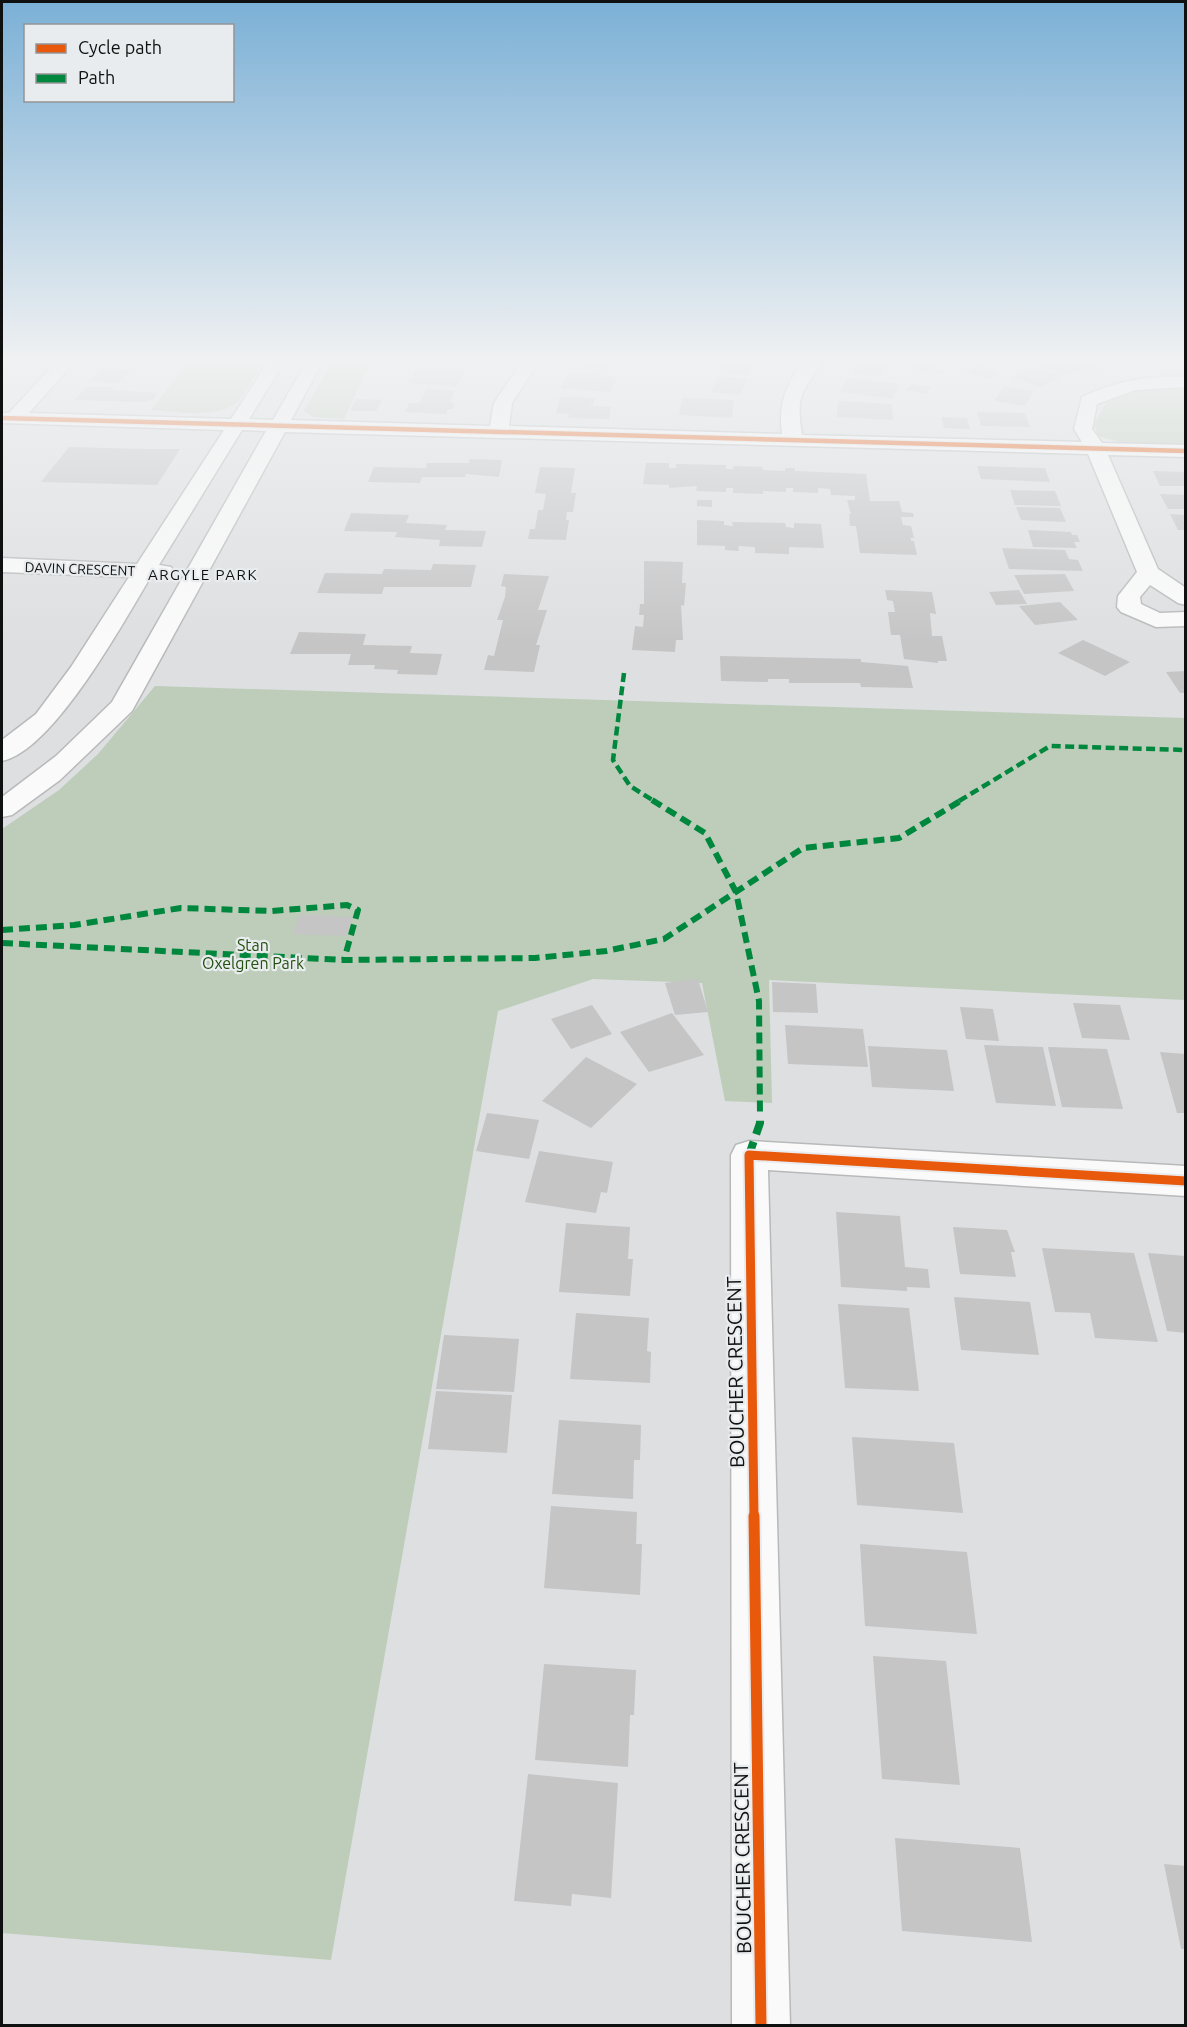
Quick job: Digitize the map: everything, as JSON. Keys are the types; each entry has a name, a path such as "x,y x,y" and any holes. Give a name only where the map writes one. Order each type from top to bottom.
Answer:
{"street":[{"path":"2,753 45,719 81,670 146,571 218,454"},
{"path":"2,809 43,782 82,749 123,706 262,454"},
{"path":"1098,454 1148,573 1185,598"},
{"name":"DAVIN CRESCENT","path":"2,565 195,573"},
{"path":"1148,573 1129,596 1130,607 1156,620 1185,619"},
{"name":"BOUCHER CRESCENT","path":"761,2025 749,1155 1185,1181"}],"green space":[{"name":"Stan Oxelgren Park","path":"155,686 1185,718 1185,1000 769,980 772,1103 725,1101 702,983 593,979 498,1011 331,1960 2,1933 2,829 59,790 98,754"}],"building":[{"path":"64,454 177,454 157,485 41,482"},
{"path":"470,459 502,460 499,477 466,474 465,477 422,477 420,483 368,482 374,467 426,468 427,463 469,463"},
{"path":"646,463 669,463 669,468 676,468 676,464 726,465 726,469 733,469 733,466 785,471 785,468 795,468 795,471 866,474 870,501 899,501 902,512 913,513 914,517 901,517 903,525 911,526 914,538 911,538 911,541 914,541 917,555 860,553 856,526 850,526 849,514 851,514 847,500 855,500 855,496 831,495 830,489 818,488 818,493 793,492 793,488 786,488 786,492 763,491 763,494 733,493 733,488 726,488 726,492 696,491 697,486 669,488 669,485 643,484"},
{"path":"977,466 1045,468 1050,482 981,479"},
{"path":"540,467 575,468 571,493 576,493 573,512 567,512 566,520 569,520 566,540 528,539 530,529 535,529 538,510 543,510 546,494 535,493"},
{"path":"1153,471 1186,472 1186,486 1160,486"},
{"path":"1010,490 1055,491 1061,506 1015,505"},
{"path":"1160,494 1186,495 1186,509 1168,509"},
{"path":"697,500 712,500 712,507 697,506"},
{"path":"1016,507 1060,508 1066,522 1021,520"},
{"path":"351,513 409,515 406,523 447,525 445,530 486,531 482,547 439,546 440,540 395,537 397,532 344,531"},
{"path":"1170,514 1186,515 1186,530 1178,530"},
{"path":"697,520 724,521 724,525 733,526 732,522 785,523 786,527 794,528 794,523 821,524 824,548 789,547 789,554 755,553 755,547 738,546 739,551 725,550 725,546 697,545"},
{"path":"1028,530 1071,532 1072,535 1077,535 1080,542 1074,542 1077,548 1033,547"},
{"path":"1002,548 1065,550 1069,559 1078,560 1083,571 1009,569"},
{"path":"644,561 683,562 682,583 686,583 684,606 681,605 683,640 676,640 675,652 632,650 635,626 643,627 644,615 639,615 640,604 644,604"},
{"path":"433,564 476,565 471,587 384,587 382,594 317,593 325,573 382,574 384,569 431,570"},
{"path":"504,574 549,576 538,610 547,610 536,645 540,645 534,672 484,670 488,655 494,656 503,620 497,620 505,597 506,587 501,586"},
{"path":"1065,574 1074,591 1024,594 1014,575"},
{"path":"885,590 932,592 936,614 930,613 932,636 942,636 947,661 938,661 938,663 904,659 900,635 891,635 888,612 895,612 893,601 887,600"},
{"path":"1019,590 1027,604 996,605 989,592"},
{"path":"1060,602 1078,620 1035,625 1019,606"},
{"path":"299,632 366,634 363,645 412,646 410,653 442,654 437,675 397,674 398,670 374,669 375,665 348,665 351,654 290,654"},
{"path":"1083,640 1130,662 1105,676 1058,653"},
{"path":"720,656 861,659 861,662 908,666 913,688 861,687 860,683 789,683 789,679 768,679 768,682 721,681"},
{"path":"1186,671 1186,693 1180,693 1166,672"},
{"path":"300,914 352,917 346,936 293,934"},
{"path":"698,979 708,1012 675,1015 665,983"},
{"path":"772,982 816,984 818,1013 773,1012"},
{"path":"1073,1003 1120,1005 1130,1040 1082,1038"},
{"path":"592,1005 612,1034 571,1049 551,1019"},
{"path":"960,1007 993,1009 999,1041 966,1039"},
{"path":"672,1013 704,1055 649,1072 620,1032"},
{"path":"785,1025 863,1029 868,1067 788,1064"},
{"path":"984,1045 1043,1047 1056,1106 996,1103"},
{"path":"868,1046 947,1050 954,1091 872,1087"},
{"path":"1048,1047 1107,1049 1123,1109 1062,1107"},
{"path":"1160,1052 1186,1054 1186,1113 1177,1113"},
{"path":"586,1057 637,1084 591,1128 542,1101"},
{"path":"487,1113 539,1120 529,1159 476,1151"},
{"path":"539,1151 613,1162 607,1193 601,1192 596,1213 525,1202"},
{"path":"836,1212 900,1216 905,1267 928,1269 930,1288 907,1287 907,1291 841,1287"},
{"path":"566,1223 630,1227 628,1259 633,1259 630,1296 559,1292"},
{"path":"953,1227 1007,1230 1015,1252 1011,1252 1016,1277 960,1274"},
{"path":"1042,1248 1134,1253 1158,1342 1095,1338 1090,1313 1055,1312"},
{"path":"1148,1253 1186,1256 1186,1333 1167,1331"},
{"path":"954,1297 1030,1302 1039,1355 961,1350"},
{"path":"838,1304 909,1308 919,1391 845,1388"},
{"path":"576,1313 649,1318 647,1351 651,1352 650,1383 570,1379"},
{"path":"444,1335 519,1339 514,1392 436,1389"},
{"path":"436,1391 512,1395 507,1453 428,1449"},
{"path":"559,1420 641,1425 640,1460 634,1460 633,1499 552,1494"},
{"path":"852,1437 954,1443 963,1513 857,1505"},
{"path":"551,1506 637,1512 636,1544 642,1544 640,1595 544,1588"},
{"path":"860,1544 967,1552 977,1634 865,1626"},
{"path":"873,1656 946,1661 960,1785 882,1779"},
{"path":"544,1664 636,1670 634,1715 630,1715 628,1767 535,1760"},
{"path":"528,1774 618,1783 611,1898 572,1894 571,1906 514,1901"},
{"path":"895,1838 1020,1848 1032,1942 902,1931"},
{"path":"1164,1864 1186,1866 1186,1949 1181,1949"}],"marked path":[{"path":"624,673 613,760 630,786 705,833 736,892 759,1001 760,1123 749,1155"},
{"path":"2,943 344,960 535,958 606,951 664,939 803,848 899,838 1050,746 1186,750"},
{"path":"2,930 74,925 181,908 272,911 347,905 358,910 344,960"}],"cycle path":[{"path":"761,2026 749,1155 1186,1181"}],"district":[{"name":"ARGYLE PARK","path":"203,574"}]}
